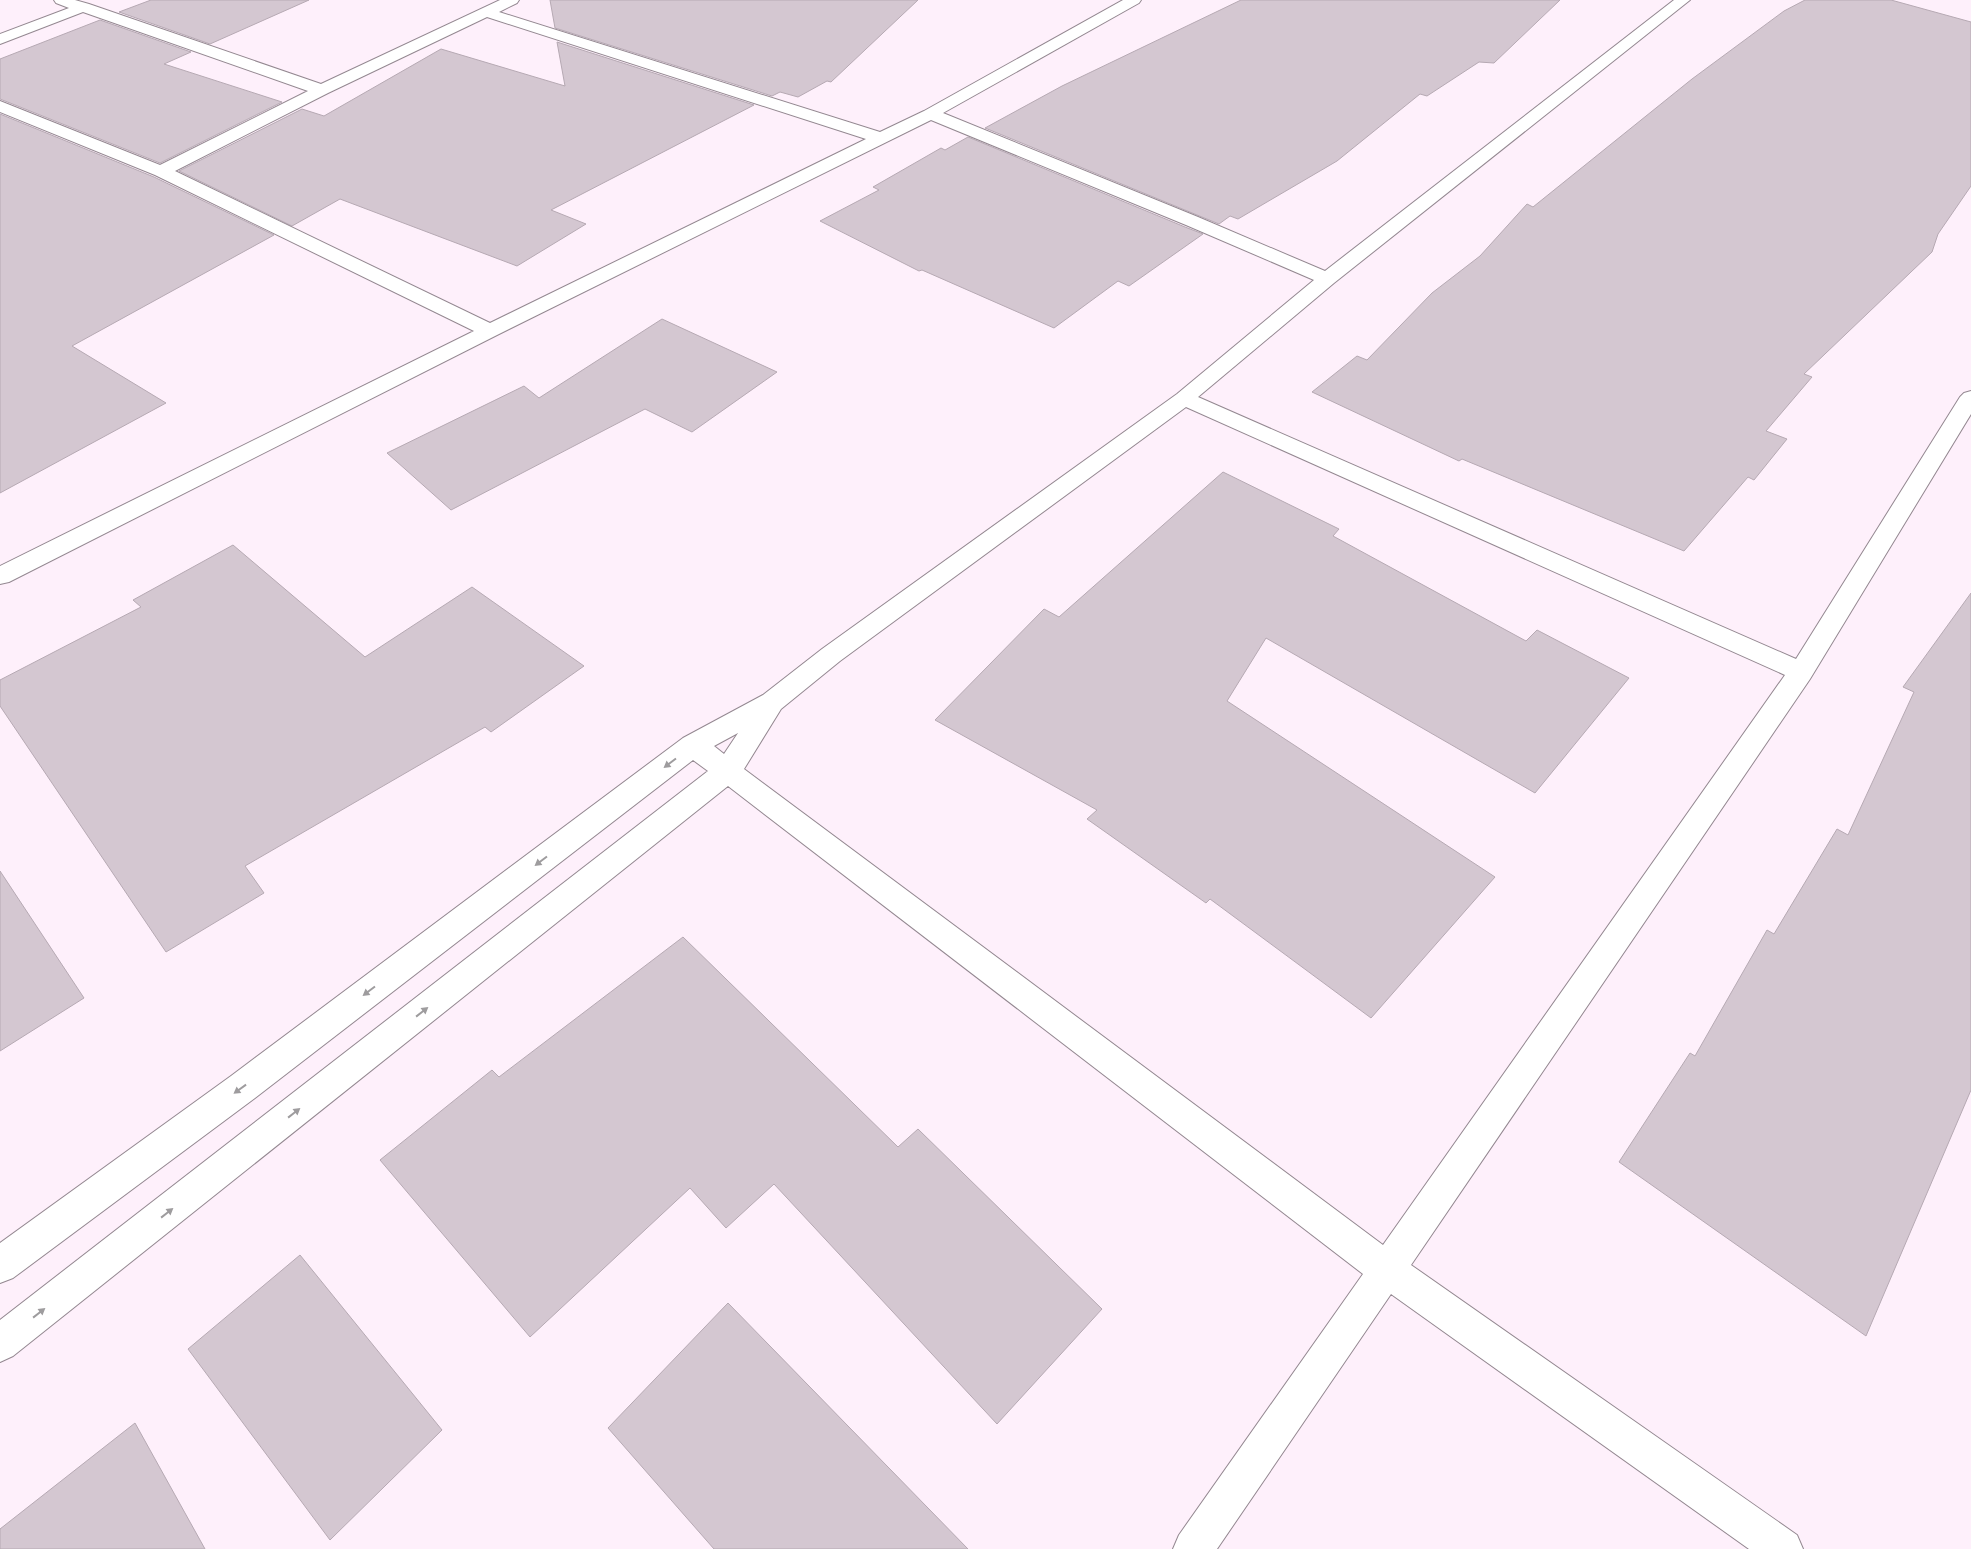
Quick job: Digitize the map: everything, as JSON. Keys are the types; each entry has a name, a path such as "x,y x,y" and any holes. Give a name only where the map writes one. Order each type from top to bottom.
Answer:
{"street":[{"path":"61,0 322,90"},
{"path":"161,171 322,90 512,0"},
{"path":"0,576 930,114 1134,0"},
{"path":"0,1265 243,1086 693,745 772,702 831,655 1184,398 1327,279 1683,0"},
{"path":"0,39 84,7"},
{"path":"485,12 880,138"},
{"path":"0,106 161,171 490,331"},
{"path":"930,114 1192,221 1327,279"},
{"path":"1193,1549 1801,672 1971,397"},
{"path":"1184,398 1801,672"},
{"path":"0,1343 728,771 772,702"},
{"path":"693,745 1386,1270 1782,1549"}],"building":[{"path":"151,0 309,0 210,44 119,12"},
{"path":"550,0 918,0 831,82 827,81 798,97 780,92 772,96 555,28"},
{"path":"1241,0 1560,0 1494,63 1479,62 1427,96 1420,94 1337,161 1238,219 1230,216 1219,224 985,128 1062,86"},
{"path":"1805,0 1891,0 1971,22 1971,186 1938,234 1932,252 1804,374 1812,377 1766,431 1787,439 1754,480 1748,477 1684,551 1462,459 1459,461 1312,392 1357,356 1367,360 1432,293 1480,256 1527,204 1533,207 1692,79 1784,11"},
{"path":"100,20 191,52 164,64 282,102 160,163 0,99 0,59"},
{"path":"557,42 754,105 551,210 586,224 517,266 340,199 292,226 179,171 302,109 324,116 441,49 565,86"},
{"path":"0,114 154,177 274,235 72,346 166,403 0,493"},
{"path":"968,137 1203,234 1129,286 1118,281 1054,328 922,270 919,271 820,221 879,190 873,187 941,148 945,150"},
{"path":"662,319 777,372 692,432 645,409 451,510 387,453 524,386 539,398"},
{"path":"1223,472 1339,529 1333,536 1526,641 1537,630 1629,678 1535,793 1266,638 1227,701 1495,877 1371,1018 1210,899 1206,903 1087,819 1097,810 935,720 1044,609 1059,617"},
{"path":"233,545 365,657 472,587 584,666 491,732 485,727 245,866 264,893 166,952 0,706 0,680 141,607 133,600"},
{"path":"1971,593 1971,1090 1866,1336 1619,1162 1690,1053 1695,1056 1767,930 1774,934 1837,829 1848,835 1914,692 1903,687"},
{"path":"0,871 84,998 0,1051"},
{"path":"683,937 898,1147 918,1129 1102,1309 997,1424 774,1184 726,1228 690,1188 530,1337 380,1160 492,1070 499,1077"},
{"path":"300,1255 442,1430 330,1540 188,1349"},
{"path":"728,1303 968,1549 714,1549 608,1428"},
{"path":"135,1423 205,1549 0,1549 0,1529"}]}
